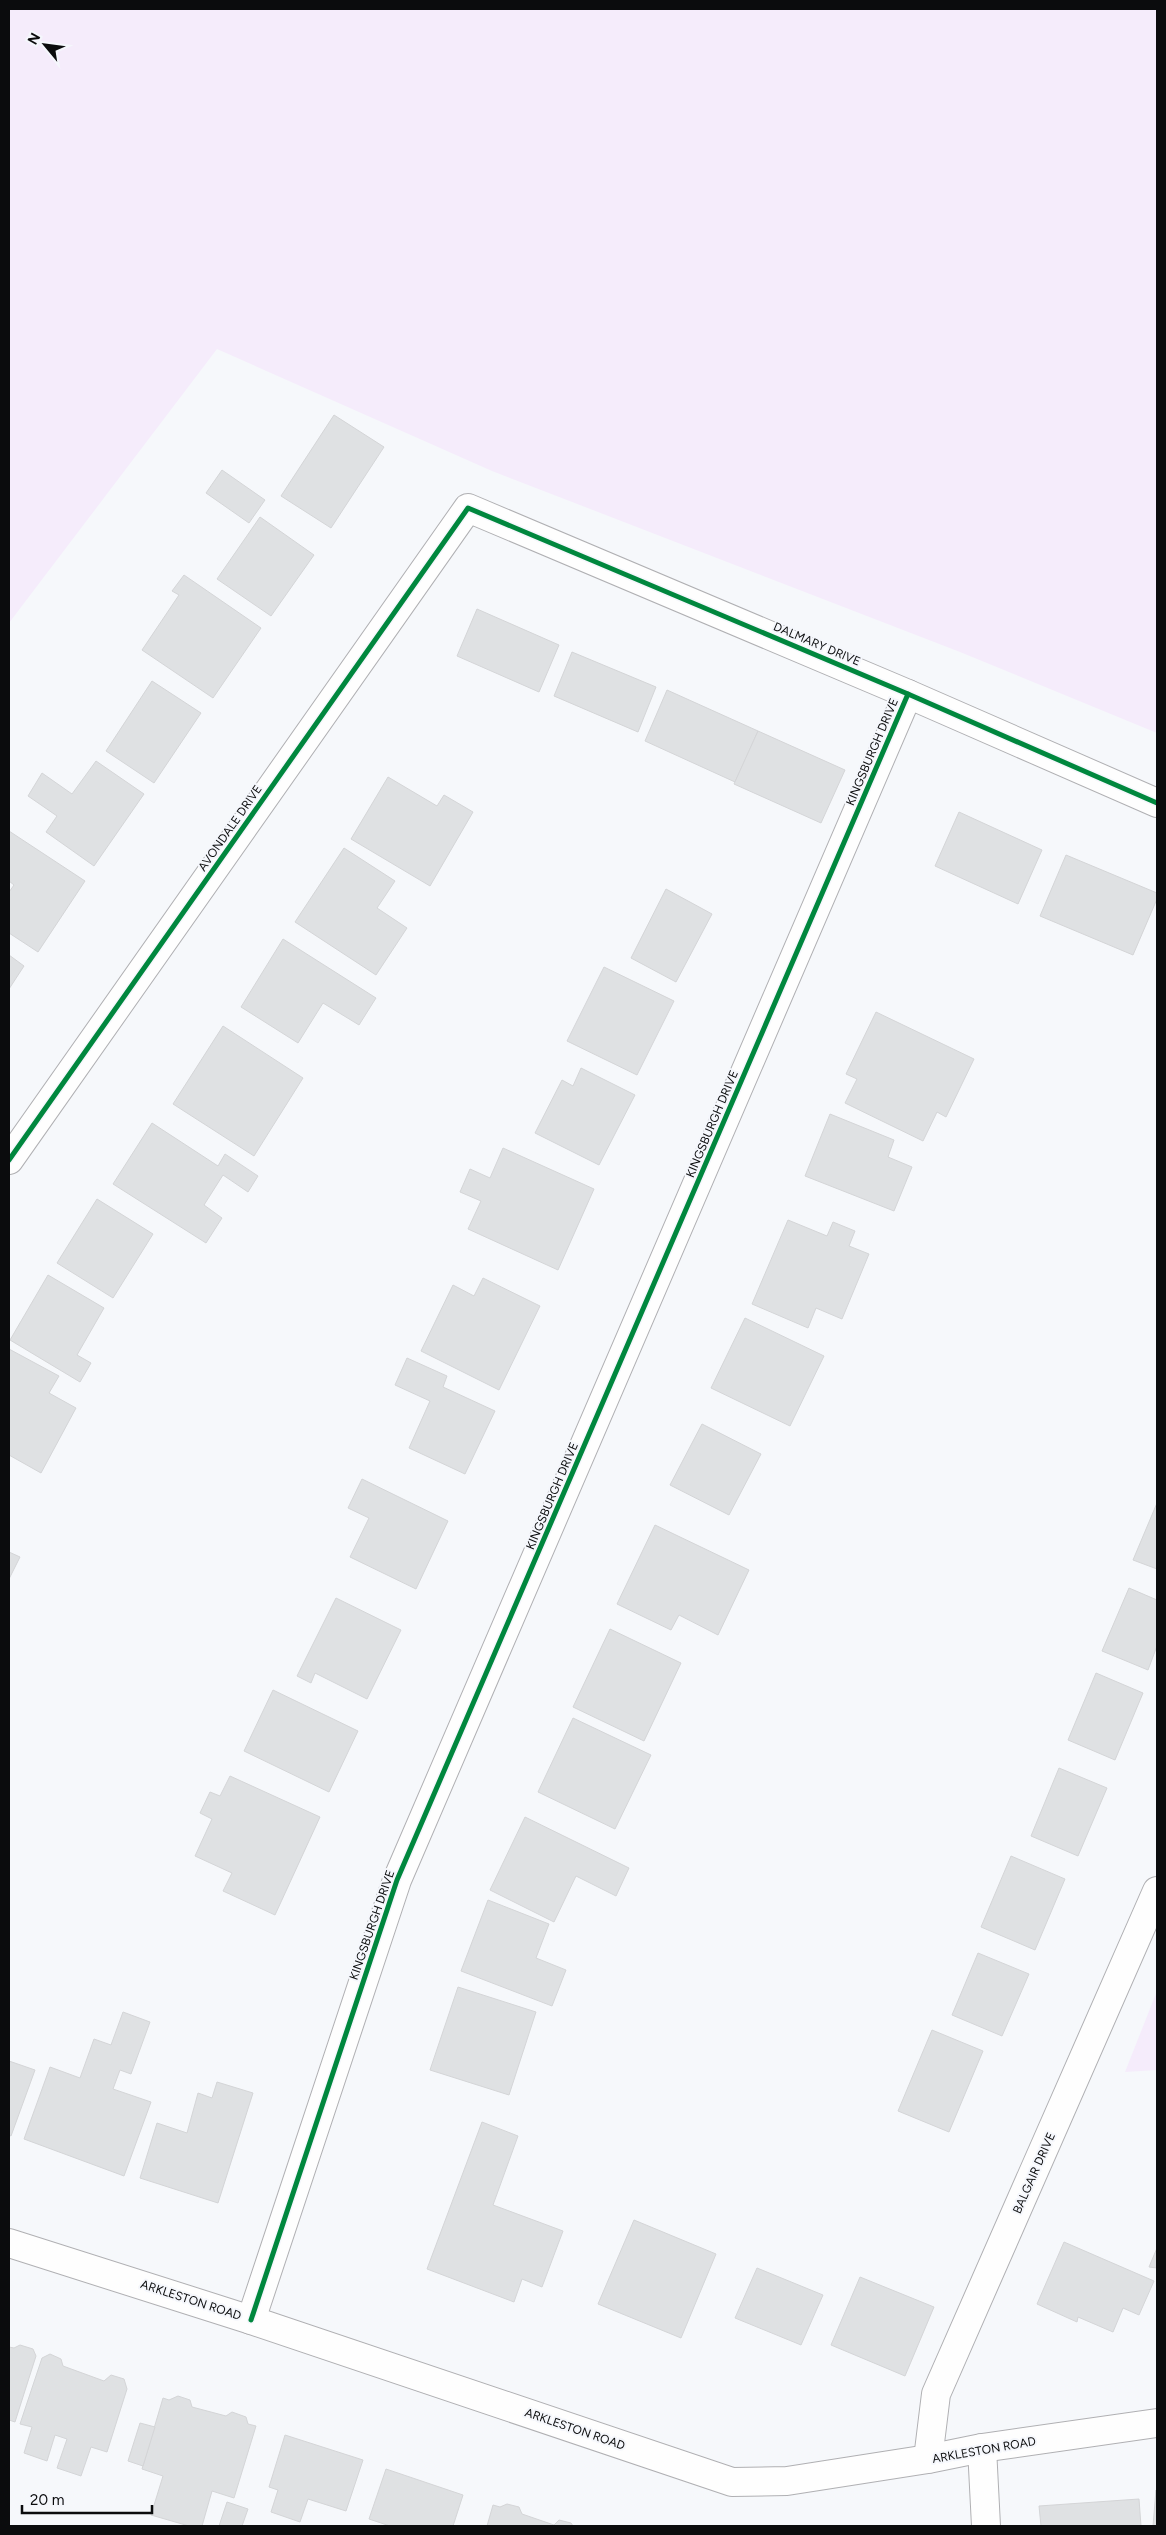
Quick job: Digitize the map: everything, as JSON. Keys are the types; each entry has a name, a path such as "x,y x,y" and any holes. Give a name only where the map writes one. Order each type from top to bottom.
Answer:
{"street":[{"name":"DALMARY DRIVE","path":"468,508 908,694 1157,803"},
{"name":"AVONDALE DRIVE","path":"9,1160 468,508"},
{"name":"KINGSBURGH DRIVE","path":"251,2320 397,1880 908,694"},
{"name":"BALGAIR DRIVE","path":"928,2460 936,2394 1157,1891"},
{"name":"ARKLESTON ROAD","path":"9,2243 251,2320 732,2482 787,2481 928,2460 982,2448 1157,2423"},
{"path":"982,2448 986,2526"}],"shaded area":[{"path":"9,9 1157,9 1157,733 960,652 492,471 217,349 9,623"},
{"path":"1157,1991 1157,2070 1125,2072"}],"building":[{"path":"334,415 384,447 331,528 281,496"},
{"path":"222,470 265,500 249,523 206,493"},
{"path":"260,517 314,555 271,616 217,579"},
{"path":"184,575 261,628 213,698 142,650 179,595 172,591"},
{"path":"477,609 559,645 539,692 457,656"},
{"path":"572,652 656,687 638,732 554,696"},
{"path":"152,681 201,713 154,783 106,751"},
{"path":"667,690 758,731 735,782 645,741"},
{"path":"758,731 845,770 821,823 734,784"},
{"path":"96,761 144,794 94,866 46,832 57,816 28,796 42,773 72,794"},
{"path":"388,777 437,806 444,795 473,812 430,886 351,839"},
{"path":"959,812 1042,850 1018,904 935,866"},
{"path":"9,831 85,881 38,952 9,933 9,892 14,885 9,881"},
{"path":"344,848 395,881 377,908 407,928 376,975 295,922"},
{"path":"1066,855 1157,893 1157,899 1133,955 1040,916"},
{"path":"666,889 712,914 676,982 631,958"},
{"path":"283,939 376,998 359,1025 323,1003 298,1043 241,1007"},
{"path":"9,955 24,966 9,989"},
{"path":"604,967 674,1001 637,1075 567,1041"},
{"path":"876,1012 974,1059 946,1117 937,1112 923,1141 845,1103 857,1079 846,1074"},
{"path":"223,1026 303,1078 254,1156 173,1104"},
{"path":"581,1068 635,1095 599,1165 535,1133 562,1080 573,1086"},
{"path":"830,1114 894,1140 888,1157 912,1167 894,1211 805,1176"},
{"path":"152,1123 218,1166 225,1154 258,1176 248,1192 223,1175 204,1205 222,1218 206,1243 113,1184"},
{"path":"503,1148 594,1189 558,1270 468,1229 481,1201 460,1192 470,1169 490,1178"},
{"path":"97,1199 153,1234 113,1298 57,1263"},
{"path":"788,1220 827,1236 833,1222 855,1231 849,1246 869,1254 842,1319 816,1308 808,1328 752,1304"},
{"path":"48,1275 104,1308 77,1355 91,1363 80,1382 10,1340"},
{"path":"483,1278 540,1306 499,1390 421,1351 453,1285 474,1296"},
{"path":"745,1318 824,1356 790,1426 711,1388"},
{"path":"9,1349 59,1376 49,1393 76,1408 41,1473 9,1455"},
{"path":"407,1358 447,1376 443,1387 495,1411 465,1474 409,1448 430,1401 395,1385"},
{"path":"702,1424 761,1454 729,1515 670,1485"},
{"path":"362,1479 448,1521 416,1589 350,1557 369,1518 348,1508"},
{"path":"1157,1503 1157,1569 1133,1560"},
{"path":"655,1525 749,1570 718,1635 679,1615 671,1630 617,1604"},
{"path":"9,1552 20,1557 9,1579"},
{"path":"1129,1588 1157,1600 1157,1646 1148,1670 1102,1651"},
{"path":"336,1598 401,1630 367,1699 315,1673 311,1683 297,1676"},
{"path":"610,1629 681,1663 644,1741 573,1707"},
{"path":"1096,1673 1143,1693 1115,1760 1068,1740"},
{"path":"273,1690 358,1731 329,1792 244,1751"},
{"path":"573,1718 651,1755 615,1829 538,1792"},
{"path":"1059,1768 1107,1788 1078,1856 1031,1836"},
{"path":"230,1776 320,1817 275,1915 223,1891 232,1873 195,1856 212,1819 200,1813 210,1792 220,1796"},
{"path":"525,1817 629,1868 616,1896 576,1876 554,1922 490,1890"},
{"path":"1011,1856 1065,1879 1035,1950 981,1927"},
{"path":"488,1900 549,1924 536,1958 566,1970 552,2006 461,1971"},
{"path":"978,1953 1029,1974 1002,2036 952,2015"},
{"path":"458,1987 536,2012 509,2095 430,2070"},
{"path":"123,2012 150,2022 131,2074 120,2070 113,2089 151,2102 124,2176 24,2139 50,2067 80,2078 94,2039 111,2045"},
{"path":"932,2030 983,2051 949,2132 898,2111"},
{"path":"9,2061 35,2070 11,2136 9,2135"},
{"path":"217,2082 253,2093 218,2203 140,2178 157,2123 187,2133 198,2093 212,2098"},
{"path":"482,2122 518,2136 493,2205 563,2231 542,2287 522,2279 514,2302 427,2269"},
{"path":"634,2220 716,2254 681,2338 598,2304"},
{"path":"1064,2242 1154,2281 1139,2315 1123,2308 1113,2332 1078,2317 1077,2322 1037,2304"},
{"path":"1157,2248 1157,2268 1149,2267"},
{"path":"757,2268 823,2295 801,2345 735,2318"},
{"path":"860,2277 934,2307 905,2376 831,2345"},
{"path":"20,2345 33,2349 36,2356 15,2422 9,2420 9,2347 14,2348"},
{"path":"50,2354 61,2359 63,2366 104,2381 111,2375 124,2379 127,2389 107,2452 91,2447 81,2476 57,2468 67,2439 55,2435 47,2461 24,2453 32,2427 20,2424 42,2358"},
{"path":"178,2396 190,2400 192,2407 226,2416 232,2412 246,2417 248,2424 256,2426 234,2498 212,2491 202,2526 189,2526 151,2515 163,2476 142,2469 163,2398 169,2400"},
{"path":"140,2423 155,2427 143,2466 128,2461"},
{"path":"285,2435 363,2460 346,2511 308,2499 300,2522 271,2512 278,2490 269,2487"},
{"path":"386,2469 463,2495 453,2526 390,2526 369,2519"},
{"path":"1156,2490 1157,2526 1153,2526"},
{"path":"1139,2499 1141,2526 1041,2526 1039,2506"},
{"path":"227,2502 248,2509 242,2526 219,2526"},
{"path":"507,2504 519,2507 522,2514 554,2525 559,2520 571,2523 573,2526 487,2526 493,2505 500,2507"}],"cycle path":[{"path":"9,1160 468,508 908,694 1157,803"},
{"path":"251,2320 397,1880 908,694"}]}
